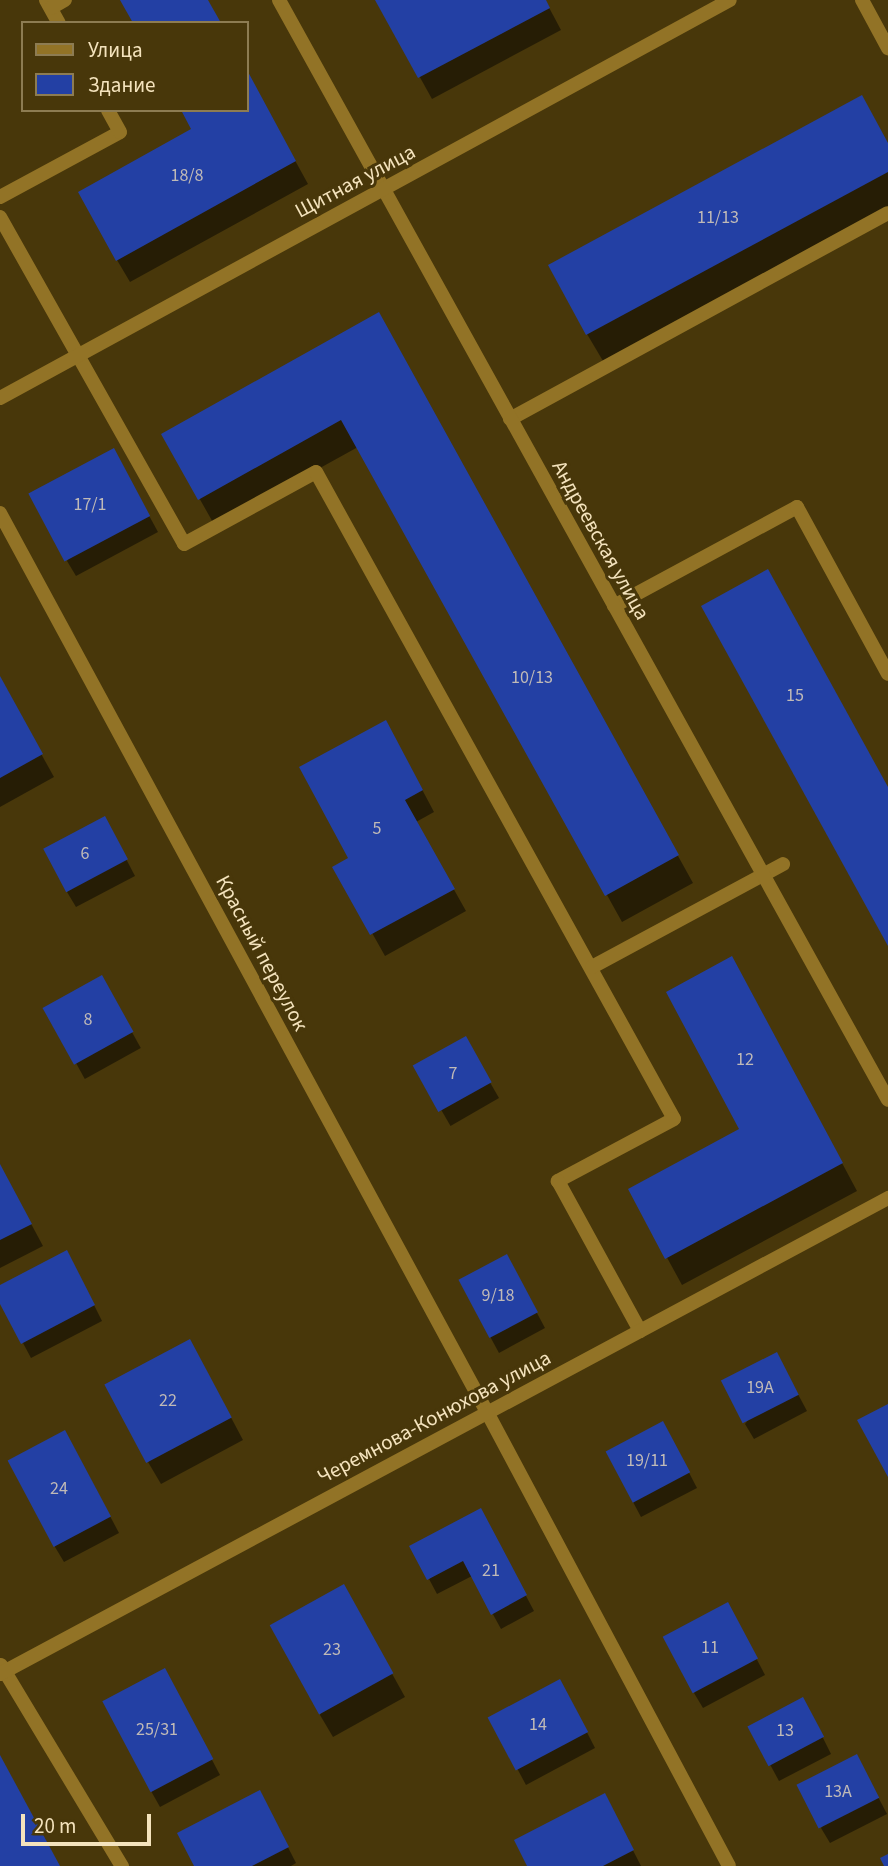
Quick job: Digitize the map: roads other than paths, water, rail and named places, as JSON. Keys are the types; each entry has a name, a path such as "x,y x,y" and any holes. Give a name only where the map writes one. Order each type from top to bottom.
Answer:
{"street":[{"path":"58,21 49,4 65,0"},
{"name":"Андреевская улица","path":"279,0 888,1100"},
{"name":"Щитная улица","path":"0,398 730,0"},
{"path":"862,0 888,48"},
{"path":"0,197 120,132 109,112"},
{"path":"510,419 888,213"},
{"path":"1,222 184,544 316,472 674,1119 558,1181 640,1331"},
{"path":"614,606 797,507 888,674"},
{"name":"Красный переулок","path":"0,513 487,1412 729,1866"},
{"path":"592,967 783,864"},
{"name":"Черемнова-Конюхова улица","path":"1,1670 888,1198"},
{"path":"1,1670 122,1866"}]}
